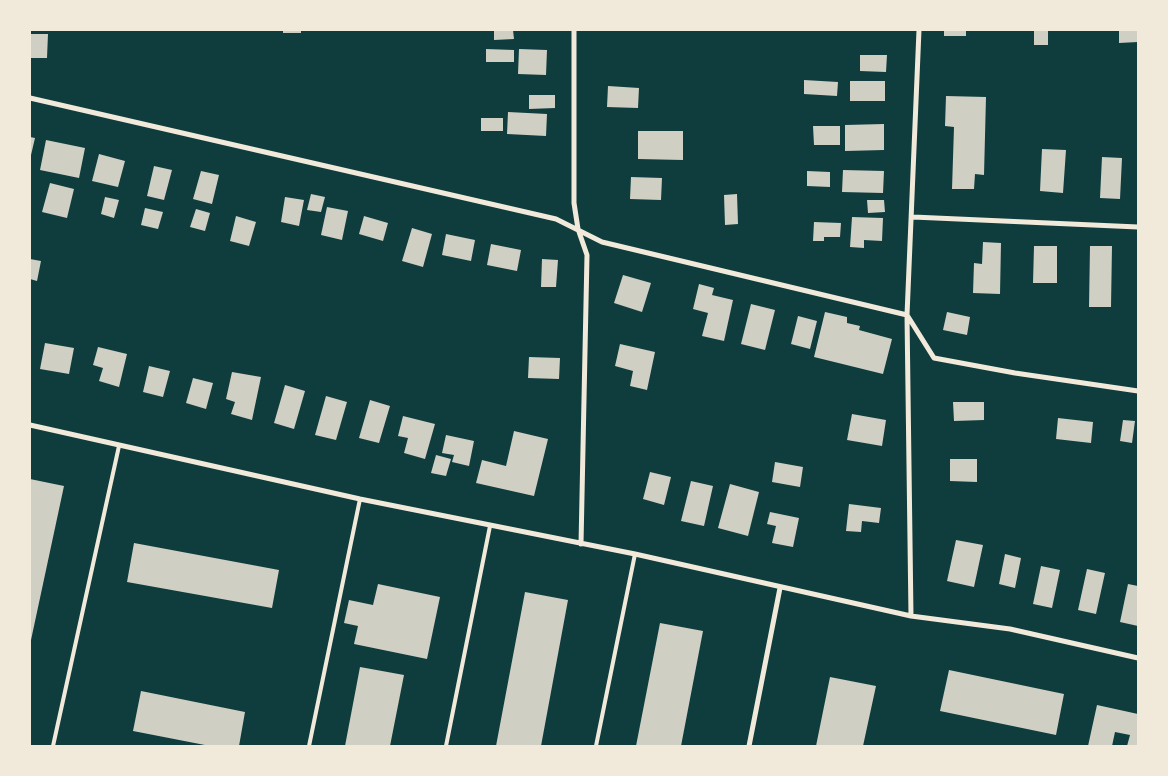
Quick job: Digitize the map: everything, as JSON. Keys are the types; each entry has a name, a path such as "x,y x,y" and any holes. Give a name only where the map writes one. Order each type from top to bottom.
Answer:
{"street":[{"path":"574,30 574,203 578,229 587,255 581,544"},
{"path":"911,616 907,314 913,217 919,30"},
{"path":"30,98 556,219 602,242 907,314 934,358 1015,373 1138,391"},
{"path":"913,217 1138,227"},
{"path":"30,425 360,499 635,554 911,616 1010,629 1138,658"},
{"path":"749,746 780,588"}],"lane":[{"path":"53,746 119,446"},
{"path":"309,746 360,499"},
{"path":"446,746 490,526"},
{"path":"596,746 635,554"}],"building":[{"path":"283,30 301,30 301,33 283,33"},
{"path":"494,30 513,30 514,39 494,40"},
{"path":"944,30 966,30 966,36 944,36"},
{"path":"1034,30 1048,30 1048,45 1034,45"},
{"path":"1119,30 1138,30 1138,42 1119,43"},
{"path":"30,34 48,34 47,58 30,58"},
{"path":"486,49 514,50 514,62 486,62"},
{"path":"519,49 547,50 546,75 518,74"},
{"path":"860,55 887,55 886,72 860,71"},
{"path":"804,80 838,82 837,96 804,94"},
{"path":"850,81 885,81 885,101 850,101"},
{"path":"608,86 639,88 638,108 607,107"},
{"path":"529,95 555,95 555,108 529,109"},
{"path":"946,96 986,97 984,175 975,174 974,189 952,189 954,127 945,126"},
{"path":"508,112 547,114 546,136 507,134"},
{"path":"481,118 503,118 503,131 481,131"},
{"path":"884,124 884,150 845,151 845,125"},
{"path":"813,126 840,126 840,145 814,145"},
{"path":"638,131 683,131 683,160 638,159"},
{"path":"30,137 35,138 31,155 30,155"},
{"path":"46,140 85,148 79,178 40,170"},
{"path":"1042,149 1066,150 1063,193 1040,191"},
{"path":"99,154 125,161 118,187 92,181"},
{"path":"1102,157 1122,158 1120,199 1100,198"},
{"path":"154,166 172,170 164,200 147,196"},
{"path":"843,170 884,171 883,193 842,192"},
{"path":"201,171 219,175 212,204 193,199"},
{"path":"807,171 830,172 830,187 807,186"},
{"path":"631,177 662,178 661,200 630,199"},
{"path":"50,183 74,189 67,218 42,212"},
{"path":"311,194 325,197 321,212 307,210"},
{"path":"737,194 738,224 725,225 724,195"},
{"path":"105,197 119,200 114,218 101,214"},
{"path":"285,197 304,200 299,226 281,222"},
{"path":"867,200 884,200 885,212 868,213"},
{"path":"327,207 348,211 342,240 321,235"},
{"path":"145,208 163,212 158,229 141,225"},
{"path":"196,209 210,213 205,231 190,227"},
{"path":"236,216 256,222 249,246 230,241"},
{"path":"364,216 388,223 383,241 359,234"},
{"path":"852,217 883,218 882,241 864,240 864,248 850,247"},
{"path":"814,222 841,223 840,237 824,237 824,241 813,241"},
{"path":"412,228 432,234 423,267 402,261"},
{"path":"446,234 475,240 471,261 442,255"},
{"path":"983,242 1001,243 1000,294 973,293 974,263 982,264"},
{"path":"491,244 521,250 517,271 487,265"},
{"path":"1034,246 1057,246 1057,283 1033,283"},
{"path":"1090,246 1112,246 1111,307 1089,307"},
{"path":"30,259 41,261 37,281 30,279"},
{"path":"542,259 558,260 556,287 541,287"},
{"path":"623,275 651,283 642,312 614,303"},
{"path":"699,284 714,288 712,295 733,300 724,341 702,336 708,313 693,309"},
{"path":"751,304 775,310 765,350 741,344"},
{"path":"825,312 847,317 847,323 860,326 859,330 892,339 883,374 814,357"},
{"path":"947,312 970,317 967,335 943,330"},
{"path":"798,316 817,321 810,349 791,344"},
{"path":"45,343 74,348 69,374 40,369"},
{"path":"620,344 655,352 647,390 630,386 633,371 615,366"},
{"path":"98,347 127,354 119,387 99,381 103,368 93,365"},
{"path":"529,357 560,358 559,379 528,378"},
{"path":"149,366 170,371 163,397 143,392"},
{"path":"232,372 261,377 252,420 231,414 235,402 226,399"},
{"path":"193,378 213,383 206,409 186,403"},
{"path":"285,385 305,391 294,429 274,423"},
{"path":"326,396 347,402 336,440 315,435"},
{"path":"370,400 390,406 379,443 359,438"},
{"path":"953,402 984,402 984,420 954,421"},
{"path":"852,414 886,420 882,446 847,440"},
{"path":"403,416 435,424 425,459 404,453 408,438 398,436"},
{"path":"1058,418 1093,422 1091,443 1056,439"},
{"path":"1123,420 1135,421 1132,443 1120,441"},
{"path":"514,431 548,439 534,496 476,483 482,460 506,466"},
{"path":"446,435 474,441 469,466 452,462 454,455 442,453"},
{"path":"436,455 451,459 446,476 431,473"},
{"path":"950,459 977,459 977,482 950,481"},
{"path":"775,462 803,467 800,487 772,482"},
{"path":"650,472 671,477 664,505 643,499"},
{"path":"30,479 64,486 31,640 30,640"},
{"path":"691,481 713,486 704,526 681,521"},
{"path":"730,484 759,492 748,536 718,528"},
{"path":"849,504 881,508 879,523 862,521 861,532 846,531"},
{"path":"770,512 799,518 793,547 772,543 776,526 767,524"},
{"path":"956,540 983,545 974,587 947,581"},
{"path":"134,543 279,570 272,608 127,582"},
{"path":"1005,554 1021,558 1015,588 999,584"},
{"path":"1041,566 1060,570 1052,608 1033,604"},
{"path":"1087,569 1105,573 1096,614 1078,610"},
{"path":"378,584 440,597 427,659 354,644 358,626 344,623 349,600 373,605"},
{"path":"1128,584 1138,586 1138,626 1120,622"},
{"path":"525,592 568,600 541,746 496,746"},
{"path":"660,623 703,631 681,746 636,746"},
{"path":"360,667 404,675 390,746 345,746"},
{"path":"949,670 1064,694 1056,735 940,711"},
{"path":"830,677 876,686 863,746 816,746"},
{"path":"141,691 245,712 239,746 210,746 133,731"},
{"path":"1097,705 1138,714 1138,746 1127,746 1130,735 1115,732 1112,746 1088,746"}]}
